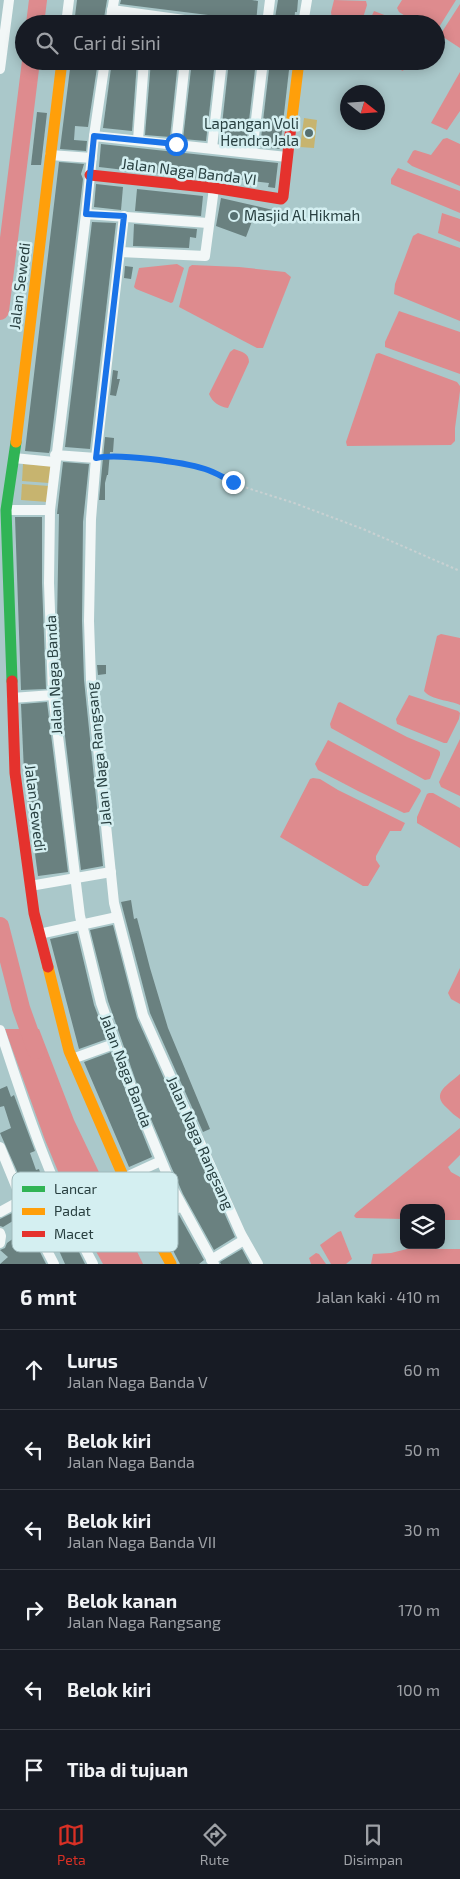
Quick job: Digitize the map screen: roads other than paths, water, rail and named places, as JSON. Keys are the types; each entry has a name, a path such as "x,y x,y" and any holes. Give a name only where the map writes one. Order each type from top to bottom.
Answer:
{"street":[{"path":"0,69 9,0"},
{"path":"67,15 69,0"},
{"path":"268,15 270,0"},
{"path":"304,15 307,0"},
{"path":"113,5 138,15"},
{"name":"Jalan Sewedi","path":"61,70 14,458 6,510 14,773 34,912 69,1051 121,1172"},
{"name":"Jalan Naga Banda","path":"104,70 94,136 50,510 49,583 53,695 81,925 101,1003 114,1044 166,1172"},
{"path":"138,140 143,70"},
{"path":"176,144 184,70"},
{"path":"212,148 221,70"},
{"path":"252,153 261,70"},
{"path":"94,136 287,157 298,70"},
{"path":"50,155 92,158"},
{"name":"Jalan Naga Banda VI","path":"90,175 214,188 280,199 283,197 287,157"},
{"path":"120,252 205,256 214,188"},
{"path":"86,214 208,223"},
{"name":"Jalan Naga Rangsang","path":"124,216 96,458 91,519 89,622 91,680 111,872 117,917 143,1015 197,1139 244,1240 258,1264"},
{"path":"14,458 96,458"},
{"path":"6,510 50,510"},
{"path":"12,698 53,695"},
{"path":"30,886 111,872"},
{"path":"40,934 117,917"},
{"path":"0,1030 21,1096 51,1172"},
{"path":"72,1059 114,1044"},
{"path":"0,1147 4,1170 12,1183"},
{"path":"137,1172 161,1161"},
{"name":"Jalan Naga Banda","path":"178,1199 212,1262"},
{"path":"0,1212 12,1205"},
{"path":"0,1233 0,1243"},
{"path":"212,1262 244,1240"},
{"path":"48,1252 54,1264"},
{"path":"87,1252 93,1264"},
{"name":"Jalan Sewedi","path":"164,1252 171,1264"}],"waterway":[{"path":"36,15 38,0"},
{"path":"0,311 30,70"},
{"path":"0,926 21,1008 36,1050"}],"place":[{"name":"Lapangan Voli Hendra Jala","path":"309,133"},
{"name":"Masjid Al Hikmah","path":"234,216"}]}
